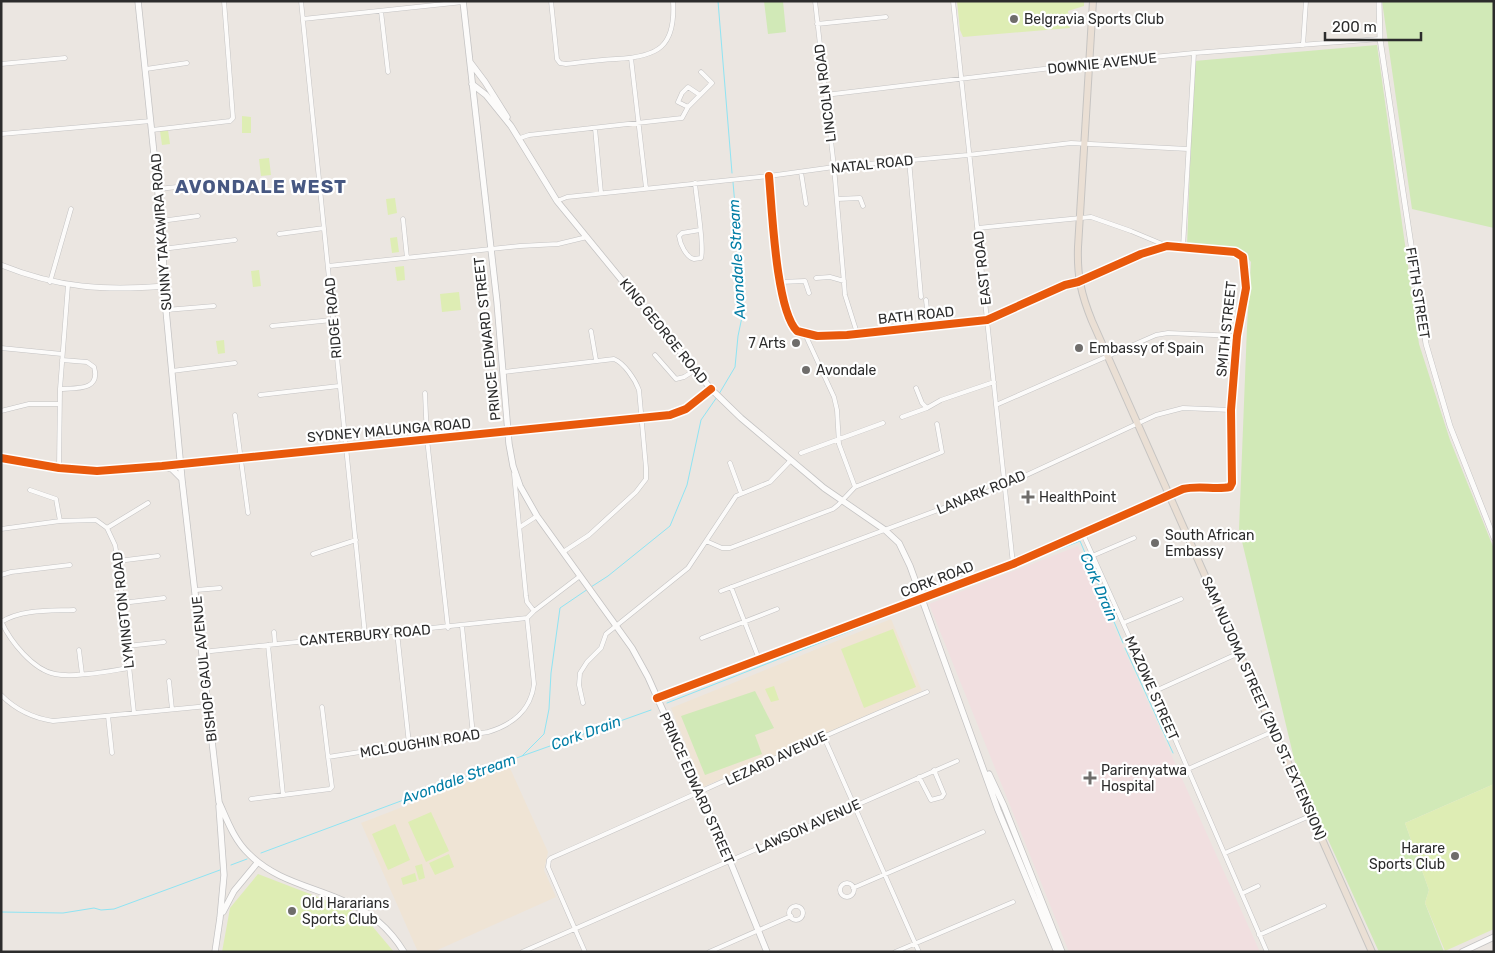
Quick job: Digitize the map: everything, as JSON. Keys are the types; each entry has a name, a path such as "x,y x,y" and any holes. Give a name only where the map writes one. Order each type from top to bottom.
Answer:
{"highway":[{"name":"SAM NUJOMA STREET (2ND ST. EXTENSION)","path":"1092,1 1090,63 1079,218 1078,282 1087,310 1168,495 1372,952"}],"main road":[{"name":"SUNNY TAKAWIRA ROAD","path":"138,1 161,221 166,310 180,464"},
{"path":"463,2 470,62"},
{"name":"KING GEORGE ROAD","path":"470,62 485,82 511,126"},
{"name":"PRINCE EDWARD STREET","path":"470,62 513,466 520,486 537,516 638,659 730,861 767,952"},
{"path":"472,84 485,82"},
{"name":"KING GEORGE ROAD","path":"472,84 486,95 520,138 557,201 723,402 842,501 885,530 899,543 922,598 981,759"},
{"path":"474,105 486,95"},
{"name":"BISHOP GAUL AVENUE","path":"180,464 196,590 218,802 241,845 258,862 286,880 344,901 366,912 383,926 404,952"},
{"path":"162,466 176,471 182,480"},
{"path":"981,759 998,810 1057,952"},
{"path":"981,759 1001,799 1062,952"},
{"path":"215,952 224,876 218,802"},
{"path":"220,918 234,890 258,862"},
{"path":"1462,952 1494,938"}],"street":[{"path":"152,130 230,121 233,118 224,1"},
{"name":"RIDGE ROAD","path":"302,1 332,320 365,635"},
{"path":"551,1 557,59 560,63 566,64 631,58 650,54 664,45 669,36 673,19 672,1"},
{"name":"LINCOLN ROAD","path":"815,1 834,167 844,281 849,312 857,333"},
{"name":"EAST ROAD","path":"953,1 968,156 978,228 1013,564"},
{"path":"1303,45 1306,1"},
{"name":"FIFTH STREET","path":"1379,1 1380,39 1426,344 1450,426 1494,538"},
{"path":"303,19 463,2"},
{"path":"381,11 388,72"},
{"path":"817,24 886,17"},
{"name":"DOWNIE AVENUE","path":"825,95 1090,63 1380,39"},
{"path":"1183,247 1194,53"},
{"path":"1,64 65,58"},
{"path":"631,58 646,188"},
{"path":"146,69 187,63"},
{"path":"701,72 712,83"},
{"path":"520,138 529,135 682,118 688,108 716,79"},
{"path":"688,108 678,102 682,93 688,87 700,95"},
{"path":"1,134 151,121"},
{"path":"595,128 602,193"},
{"name":"NATAL ROAD","path":"557,201 567,197 769,176 834,167 968,156 1085,143 1188,149"},
{"path":"909,160 921,297"},
{"path":"801,172 806,204"},
{"path":"769,176 780,282 790,321 797,331 805,334 835,401 838,439 855,487"},
{"path":"158,189 235,181"},
{"path":"695,183 700,230 702,255 701,258 694,259 688,256 679,237 682,233 700,230"},
{"path":"837,199 860,198 863,206"},
{"path":"50,282 72,209"},
{"path":"161,221 198,216"},
{"path":"978,228 1091,217 1106,221 1167,246"},
{"path":"403,219 407,258"},
{"path":"279,234 324,228"},
{"path":"328,266 558,244 587,237"},
{"path":"162,249 236,240"},
{"name":"BATH ROAD","path":"805,334 817,336 846,335 988,320 1140,254 1167,246 1183,247"},
{"name":"SMITH STREET","path":"1183,247 1235,252 1243,257 1246,288 1236,336 1231,410 1232,483 1230,487 1224,488"},
{"path":"1,265 29,276 68,285 120,289 165,286"},
{"path":"816,278 830,277 844,281"},
{"path":"780,282 805,281 809,292"},
{"path":"60,468 59,404 68,285"},
{"path":"926,300 929,327"},
{"path":"166,310 214,306"},
{"path":"272,326 332,320"},
{"path":"591,331 596,360"},
{"path":"996,405 1152,336 1164,333 1236,336"},
{"path":"1,348 62,354"},
{"path":"654,355 676,379 684,378 695,370"},
{"path":"504,372 614,359 621,363 638,385 646,468 643,484 600,526 563,552"},
{"path":"60,389 88,386 95,377 94,367 87,362 62,360"},
{"path":"172,371 235,364"},
{"path":"902,417 942,400 994,382"},
{"path":"260,395 339,386"},
{"path":"916,388 922,403 927,408"},
{"name":"SYDNEY MALUNGA ROAD","path":"1,458 60,468 97,471 162,466 679,412 692,405 711,389"},
{"path":"426,393 427,439 448,628"},
{"path":"1,411 29,404 59,404"},
{"name":"LANARK ROAD","path":"721,591 1005,485 1137,423 1170,411 1183,408 1231,410"},
{"path":"235,415 248,514"},
{"path":"801,453 883,423"},
{"path":"706,541 722,548 730,548 828,511 842,501 855,487 942,452 937,424"},
{"path":"583,703 579,685 580,673 601,648 606,634 688,568 733,499 770,482 791,460"},
{"path":"730,463 741,494"},
{"path":"513,466 526,596 527,602 534,611"},
{"name":"CORK ROAD","path":"657,698 1013,564 1168,495 1189,488 1207,486 1224,488"},
{"path":"30,490 57,500 60,521"},
{"path":"1,529 91,519 100,522 107,528 148,503"},
{"path":"520,527 537,516"},
{"name":"LYMINGTON ROAD","path":"107,528 115,545 118,561 134,713"},
{"name":"MAZOWE STREET","path":"1083,534 1243,893 1267,952"},
{"path":"1092,556 1134,538"},
{"path":"313,554 356,540"},
{"path":"118,561 158,556"},
{"path":"1,574 70,566"},
{"path":"527,618 580,576"},
{"path":"731,587 759,659"},
{"path":"196,590 220,588"},
{"path":"122,604 164,598"},
{"path":"1123,623 1181,598"},
{"path":"702,638 777,609"},
{"path":"74,610 19,614 10,616 1,622 8,635 21,651 40,668 57,675 129,668"},
{"name":"CANTERBURY ROAD","path":"202,652 448,628 527,618"},
{"name":"MCLOUGHIN ROAD","path":"328,757 473,735 506,726 515,720 530,701 534,684 527,618"},
{"path":"462,626 473,735"},
{"path":"274,632 276,644"},
{"path":"397,632 409,744"},
{"path":"127,646 164,642"},
{"path":"268,645 283,795"},
{"path":"79,650 82,674"},
{"path":"1153,692 1239,653"},
{"path":"169,681 172,709"},
{"name":"LEZARD AVENUE","path":"575,929 548,867 551,858 700,793 823,736 928,692"},
{"path":"1,695 16,709 43,720 60,722 208,706"},
{"path":"252,799 330,789 332,787 322,707"},
{"path":"108,716 112,752"},
{"path":"1188,769 1274,731"},
{"path":"823,736 919,952"},
{"name":"LAWSON AVENUE","path":"522,952 957,761"},
{"path":"919,777 931,800 942,797 944,794 934,770"},
{"path":"1225,853 1312,815"},
{"path":"853,888 884,873 983,832"},
{"path":"1243,893 1258,886"},
{"path":"895,952 1014,902"},
{"path":"1260,934 1324,906"},
{"path":"709,952 791,916"},
{"path":"575,929 585,952"}],"shaded area":[{"name":"Parirenyatwa Hospital","path":"1078,546 1260,952 1069,952 929,604"},
{"path":"891,619 922,691 703,787 671,708"},
{"path":"509,766 548,852 544,870 556,897 433,952 418,952 361,823"}],"green space":[{"path":"764,1 783,1 786,32 768,34"},
{"name":"Belgravia Sports Club","path":"957,1 1084,1 1084,6 1068,11 1070,28 963,37 960,30"},
{"path":"1382,1 1494,1 1494,228 1412,209"},
{"path":"1377,45 1419,344 1450,440 1494,549 1494,784 1405,823 1429,890 1425,903 1444,952 1379,952 1297,771 1239,529 1251,262 1240,249 1187,247 1194,61"},
{"path":"242,116 251,117 251,133 242,133"},
{"path":"168,130 170,144 162,145 160,131"},
{"path":"269,158 271,175 261,176 259,159"},
{"path":"395,198 397,213 388,215 386,199"},
{"path":"397,237 399,252 392,253 390,238"},
{"path":"404,266 405,280 397,281 395,267"},
{"path":"259,270 261,286 253,287 251,271"},
{"path":"459,292 461,310 442,312 440,294"},
{"path":"224,340 225,353 218,354 216,341"},
{"path":"893,629 916,687 864,708 841,649"},
{"path":"774,686 779,700 771,702 765,689"},
{"path":"755,691 774,728 755,735 762,754 705,775 681,716"},
{"name":"Harare Sports Club","path":"1494,784 1494,929 1445,951 1425,903 1429,890 1405,823"},
{"path":"431,812 449,851 426,862 408,822"},
{"path":"395,824 410,860 388,870 372,834"},
{"path":"449,854 454,867 435,875 429,863"},
{"path":"422,864 425,878 419,880 415,866"},
{"path":"415,873 417,881 403,885 401,878"},
{"name":"Old Hararians Sports Club","path":"258,874 362,914 394,952 222,952 230,908"}],"waterway":[{"name":"Avondale Stream","path":"718,1 732,173"},
{"name":"Avondale Stream","path":"719,394 735,367 742,317 740,264 733,182"},
{"name":"Avondale Stream","path":"591,587 608,576 670,526 687,485 701,420 717,397"},
{"name":"Cork Drain","path":"1014,567 1080,541 1123,643"},
{"name":"Cork Drain","path":"928,601 1012,568"},
{"name":"Avondale Stream","path":"261,853 522,756 544,734 549,709 551,673 560,608 588,589"},
{"name":"Cork Drain","path":"667,703 916,605"},
{"name":"Cork Drain","path":"1125,648 1173,753"},
{"name":"Cork Drain","path":"522,756 651,710"},
{"name":"Avondale Stream","path":"231,865 247,859"},
{"name":"Avondale Stream","path":"1,912 63,913 94,908 101,910 114,909 220,870"}],"cycle path":[{"path":"657,698 1013,564 1183,489 1195,487 1224,488 1230,487 1232,483 1231,410 1237,336 1246,288 1243,257 1235,252 1167,246 1141,254 1078,282 1065,285 987,320 847,335 817,336 797,331 790,320 784,303 776,258 769,176"},
{"path":"1,458 59,468 97,471 162,466 670,415 686,409 711,389"}],"place":[{"name":"Belgravia Sports Club","path":"1014,19"},
{"name":"7 Arts","path":"796,343"},
{"name":"Embassy of Spain","path":"1079,348"},
{"name":"Avondale","path":"806,370"},
{"name":"HealthPoint","path":"1028,497"},
{"name":"South African Embassy","path":"1155,543"},
{"name":"Parirenyatwa Hospital","path":"1090,778"},
{"name":"Harare Sports Club","path":"1455,856"},
{"name":"Old Hararians Sports Club","path":"292,911"}],"district":[{"name":"AVONDALE WEST","path":"261,186"}]}
